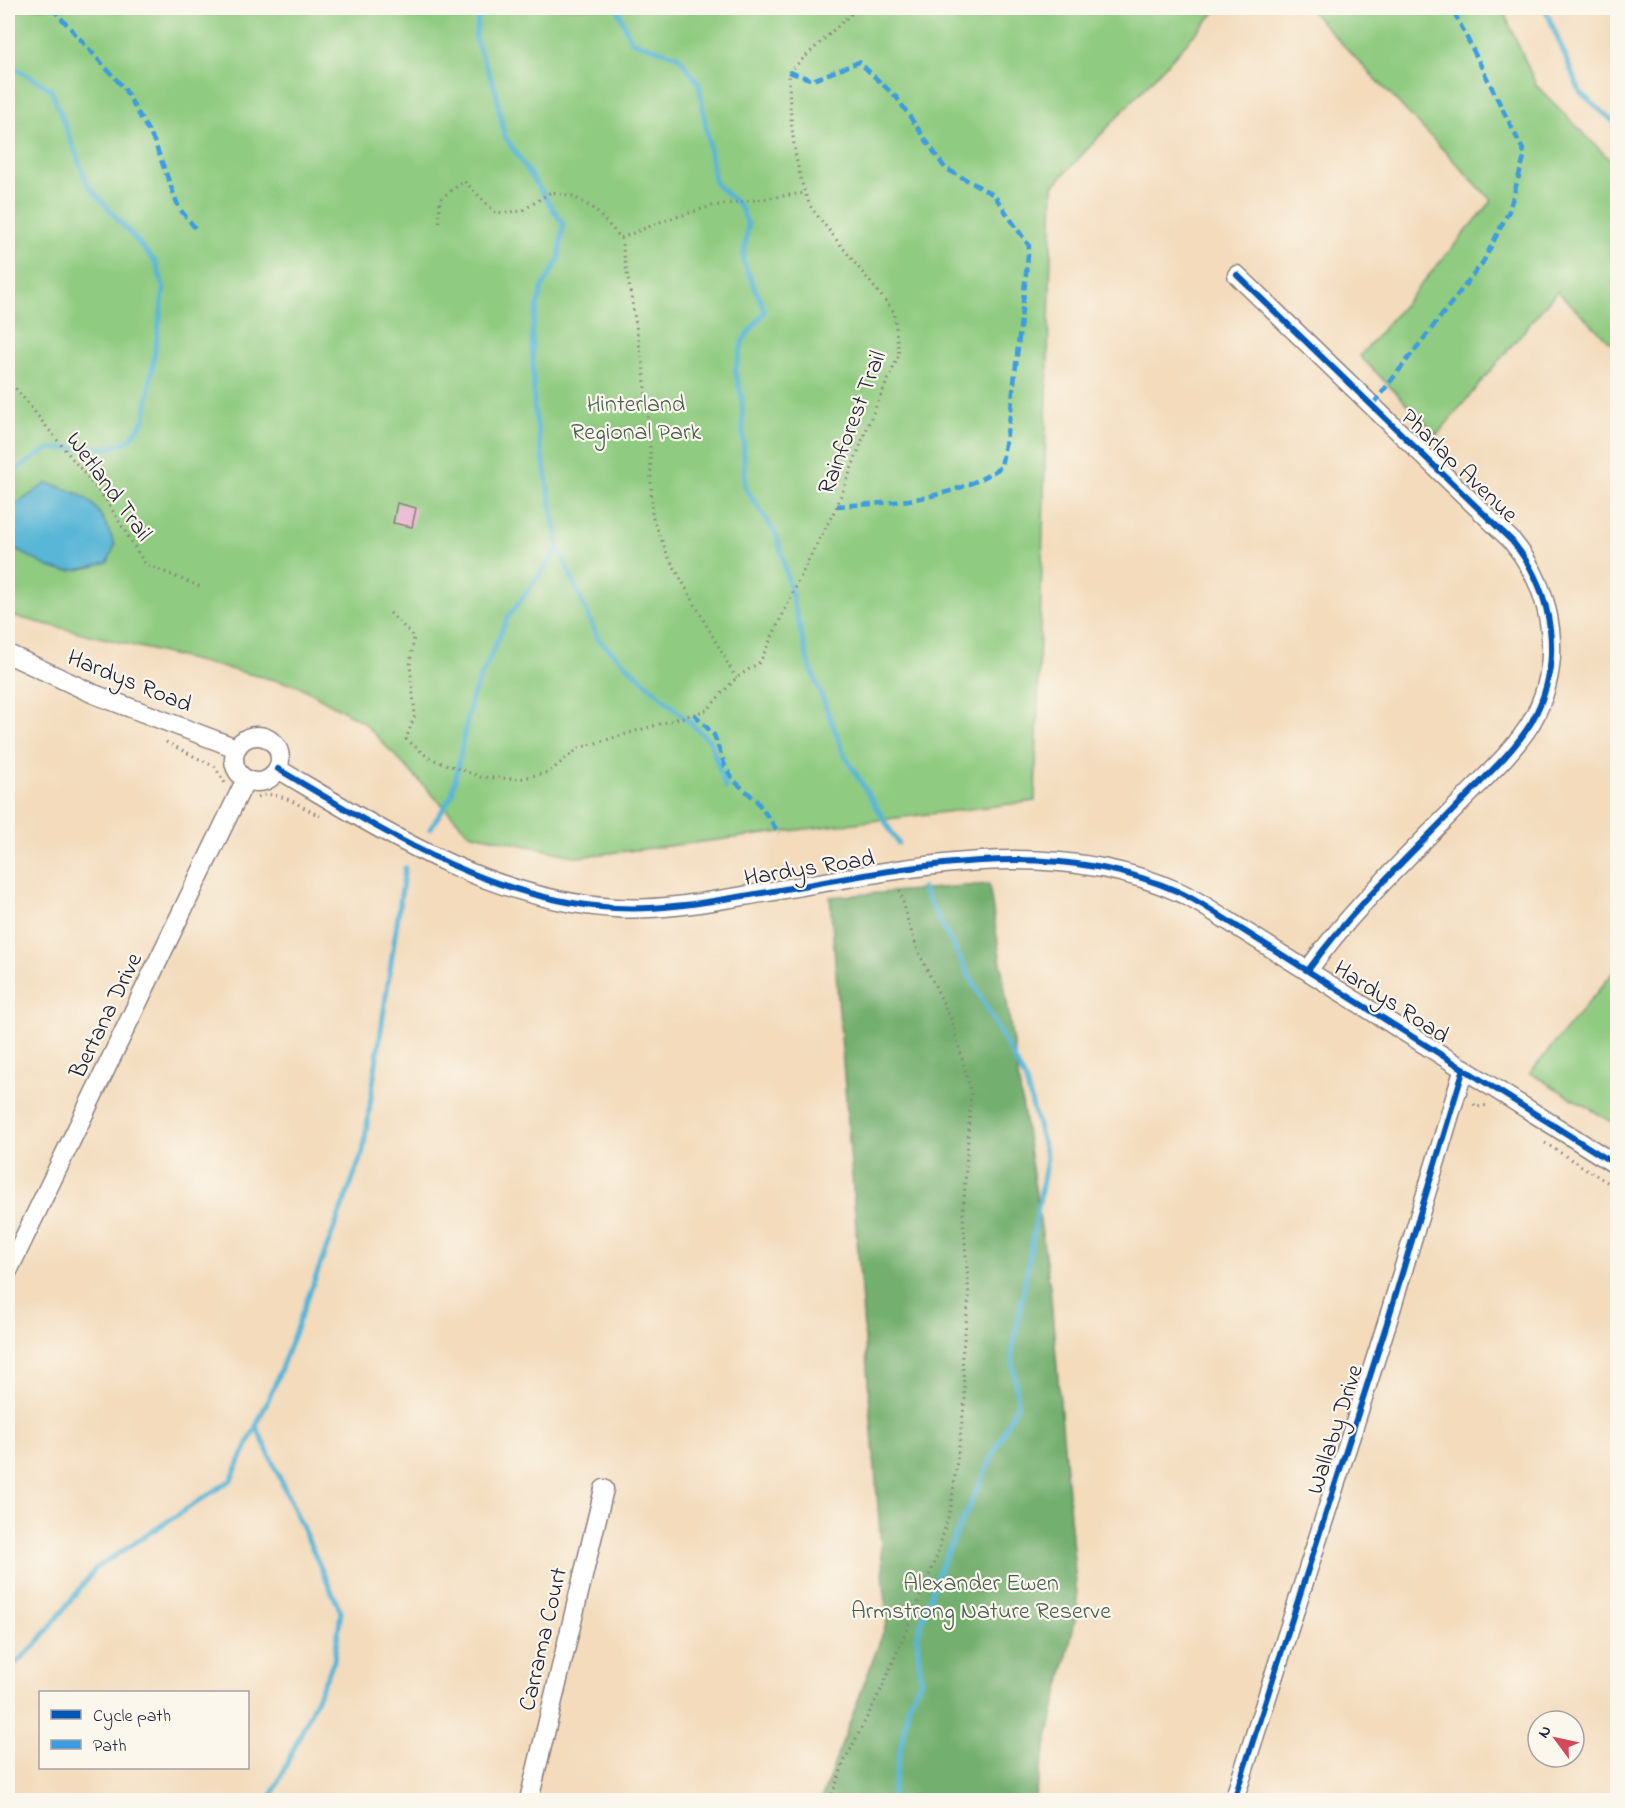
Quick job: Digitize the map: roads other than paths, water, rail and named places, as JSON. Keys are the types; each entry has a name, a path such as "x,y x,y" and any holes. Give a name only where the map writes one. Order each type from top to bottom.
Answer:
{"street":[{"name":"Pharlap Avenue","path":"1237,275 1512,541 1527,559 1537,581 1550,625 1552,643 1546,687 1530,724 1494,768 1339,928 1309,969"},
{"name":"Hardys Road","path":"8,654 94,694 236,747"},
{"path":"249,736 266,737 279,750 278,769 273,775 260,782 246,779 234,766 236,747 249,736"},
{"name":"Hardys Road","path":"278,769 405,844 516,890 568,903 616,908 678,905 898,882 972,860 1022,858 1076,863 1136,877 1179,892 1309,969 1617,1166"},
{"name":"Bertana Drive","path":"8,1270 246,779"},
{"name":"Wallaby Drive","path":"1234,1800 1388,1323 1464,1068"},
{"name":"Carrama Court","path":"529,1800 604,1489"}],"water":[{"path":"47,483 84,497 97,510 115,545 108,562 79,570 59,570 40,563 14,548 8,532 8,507"}],"waterway":[{"path":"480,8 475,38 496,91 504,135 563,224 559,259 542,288 532,329 534,408 559,549 598,639 710,741 726,788"},
{"path":"617,8 631,41 678,56 699,84 715,183 740,206 748,225 743,261 765,311 743,340 735,371 742,398 745,487 777,536 808,661 844,754 898,843"},
{"path":"1545,8 1580,92 1618,126"},
{"path":"8,64 51,89 88,185 156,263 164,289 145,418 130,440 112,447 48,449 8,475"},
{"path":"430,829 452,795 472,697 508,617 559,549"},
{"path":"8,1670 35,1646 96,1568 231,1480 274,1387 363,1152 405,868"},
{"path":"891,1800 909,1704 921,1680 917,1637 938,1573 1018,1402 1012,1354 1047,1158 1025,1079 922,888"},
{"path":"257,1428 341,1612 334,1661 270,1800"}],"park label":[{"name":"Hinterland Regional Park","path":"636,417"},
{"name":"Alexander Ewen Armstrong Nature Reserve","path":"981,1596"}]}
